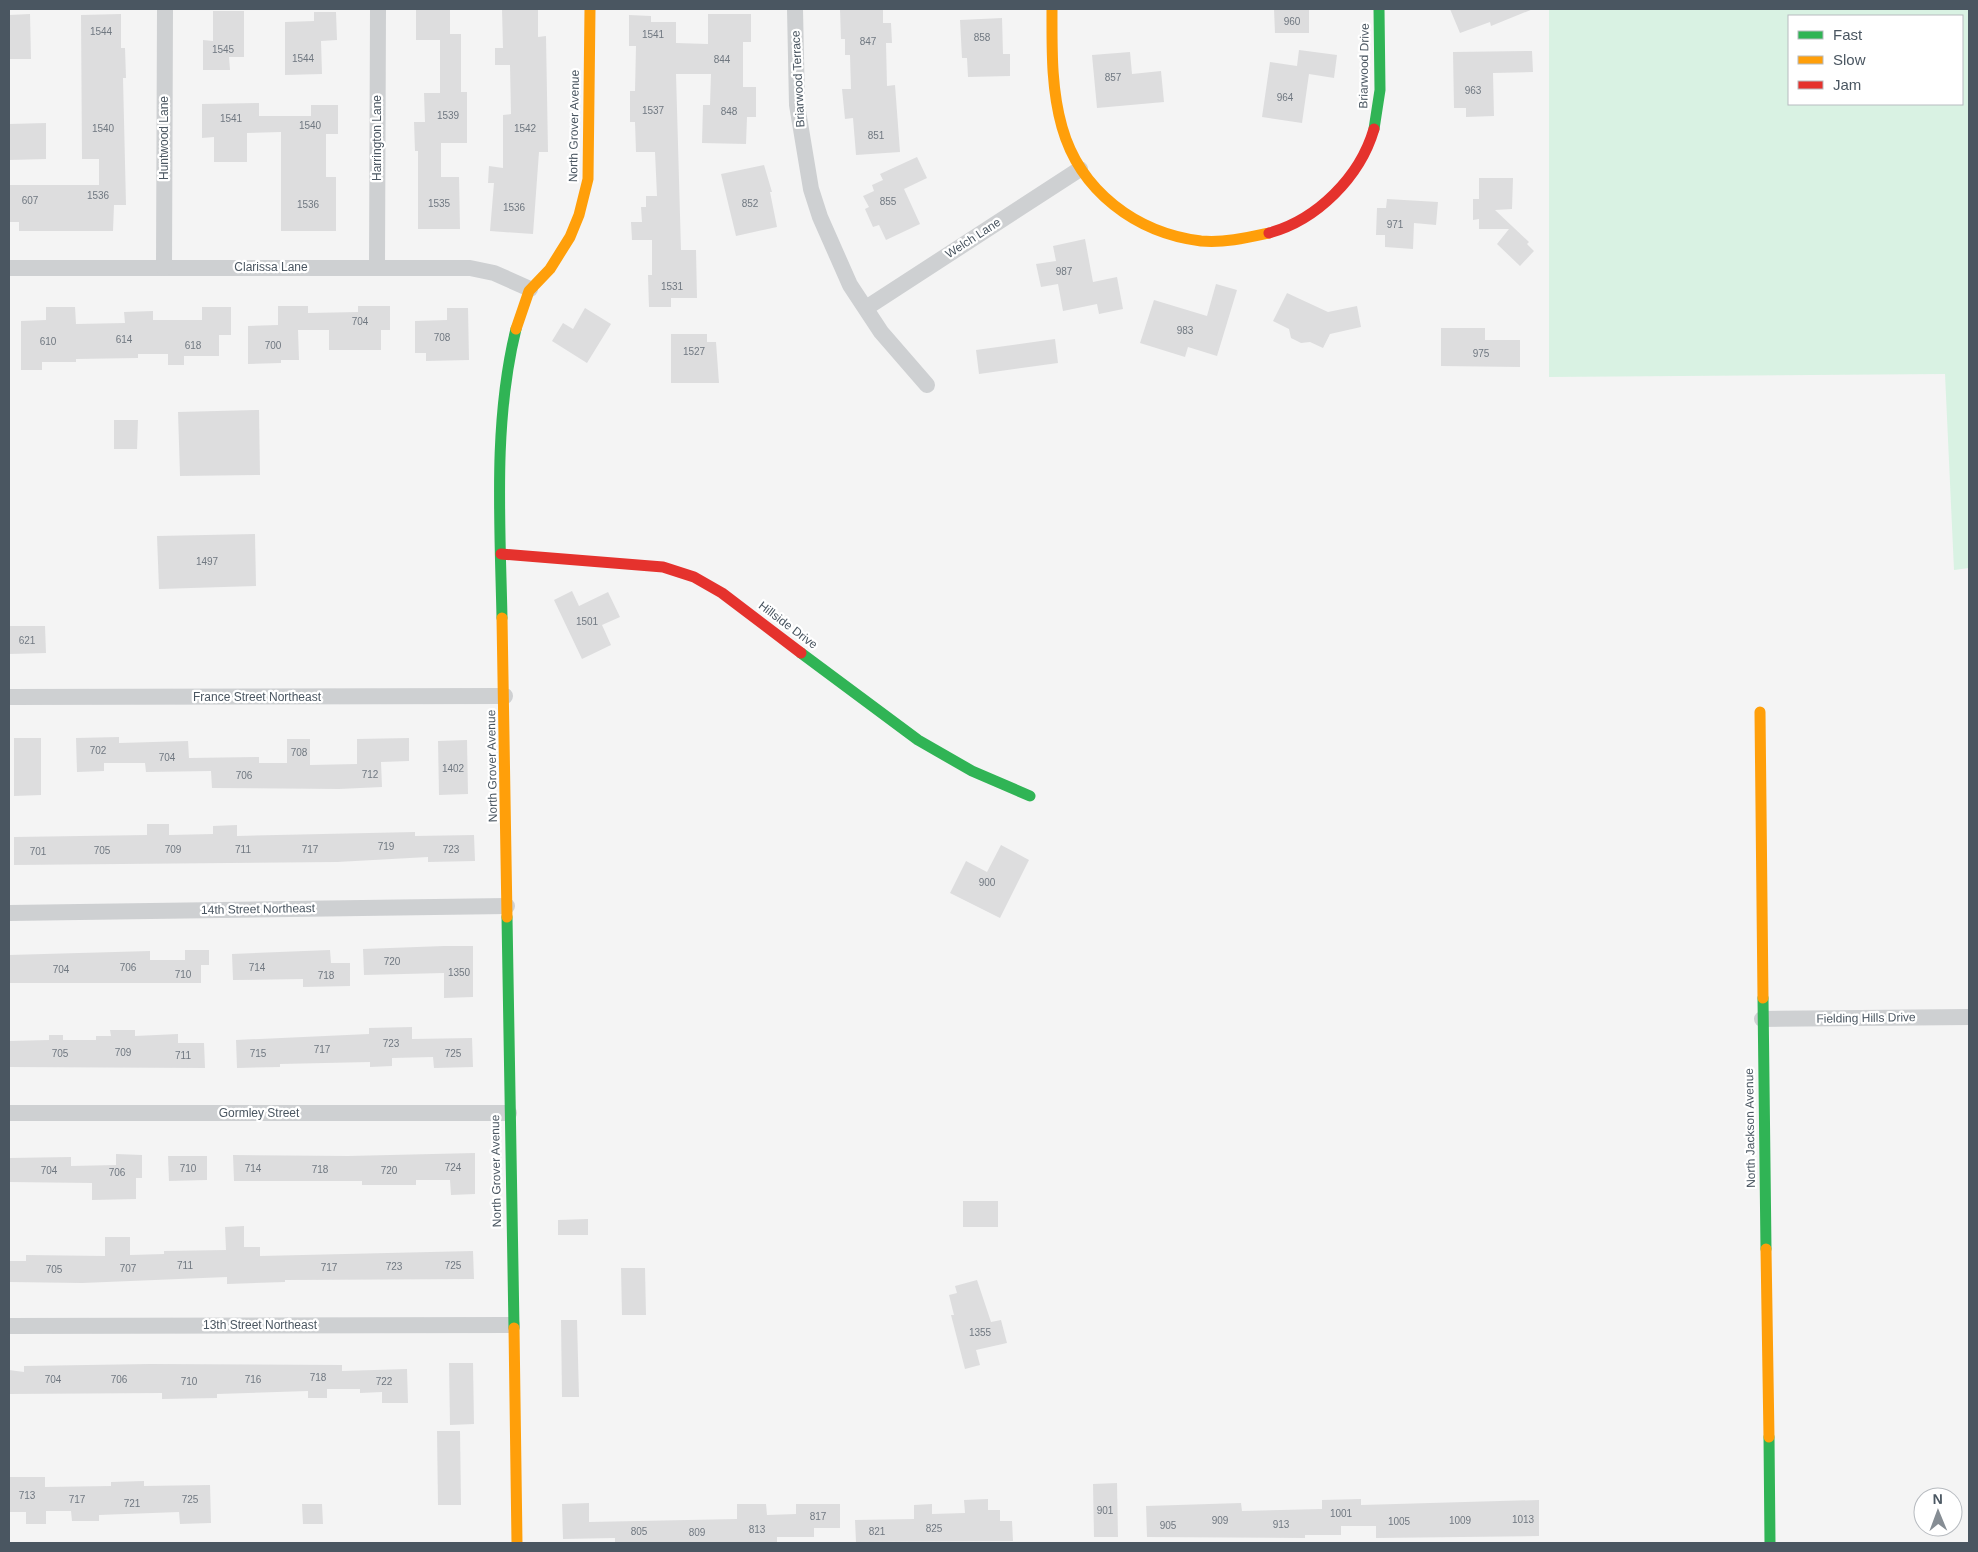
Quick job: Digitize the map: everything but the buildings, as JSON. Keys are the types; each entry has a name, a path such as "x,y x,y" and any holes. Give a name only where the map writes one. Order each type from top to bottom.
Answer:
{"street":[{"name":"Huntwood Lane","path":"164,268 165,9"},
{"name":"Harrington Lane","path":"377,267 378,9"},
{"name":"North Grover Avenue","path":"517,1543 512,1325 502,554 504,391 509,356 530,289 549,270 571,237 584,205 588,178 590,9"},
{"name":"Briarwood Terrace","path":"795,9 797,105 811,189 834,251 850,285 881,332 927,385"},
{"name":"Briarwood Drive","path":"1052,9 1053,89 1058,117 1066,144 1080,169 1097,190 1122,212 1148,228 1186,240 1206,242 1250,240 1276,233 1303,220 1320,208 1342,187 1354,172 1372,136 1380,93 1379,9"},
{"name":"Welch Lane","path":"866,308 1080,169"},
{"name":"Clarissa Lane","path":"9,268 470,268 494,273 530,289"},
{"name":"Hillside Drive","path":"502,554 663,567 694,577 722,593 918,740 972,771 1030,796"},
{"name":"France Street Northeast","path":"9,697 505,696"},
{"name":"North Jackson Avenue","path":"1760,712 1762,1019 1770,1543"},
{"name":"14th Street Northeast","path":"9,912 507,906"},
{"name":"Fielding Hills Drive","path":"1762,1019 1969,1016"},
{"name":"Gormley Street","path":"9,1113 509,1113"},
{"name":"13th Street Northeast","path":"9,1326 512,1325"}],"green space":[{"path":"1549,9 1969,9 1969,568 1954,570 1945,374 1549,377"}],"traffic: fast":[{"path":"1374,129 1380,90 1379,9"},
{"path":"502,618 499,509 501,436 509,364 516,329"},
{"path":"801,653 918,740 972,771 1030,796"},
{"path":"507,917 514,1328"},
{"path":"1763,998 1766,1249"},
{"path":"1769,1437 1770,1543"}],"traffic: slow":[{"path":"516,329 529,291 550,269 570,237 579,215 588,179 590,9"},
{"path":"1052,9 1052,53 1058,112 1070,150 1082,171 1097,189 1114,205 1133,218 1154,229 1177,236 1201,241 1227,241 1269,233"},
{"path":"502,618 507,917"},
{"path":"1760,712 1763,998"},
{"path":"1766,1249 1769,1437"},
{"path":"514,1328 517,1543"}],"traffic: jam":[{"path":"1269,233 1287,227 1304,218 1334,194 1358,164 1374,129"},
{"path":"501,554 663,567 694,577 722,593 801,653"}]}
